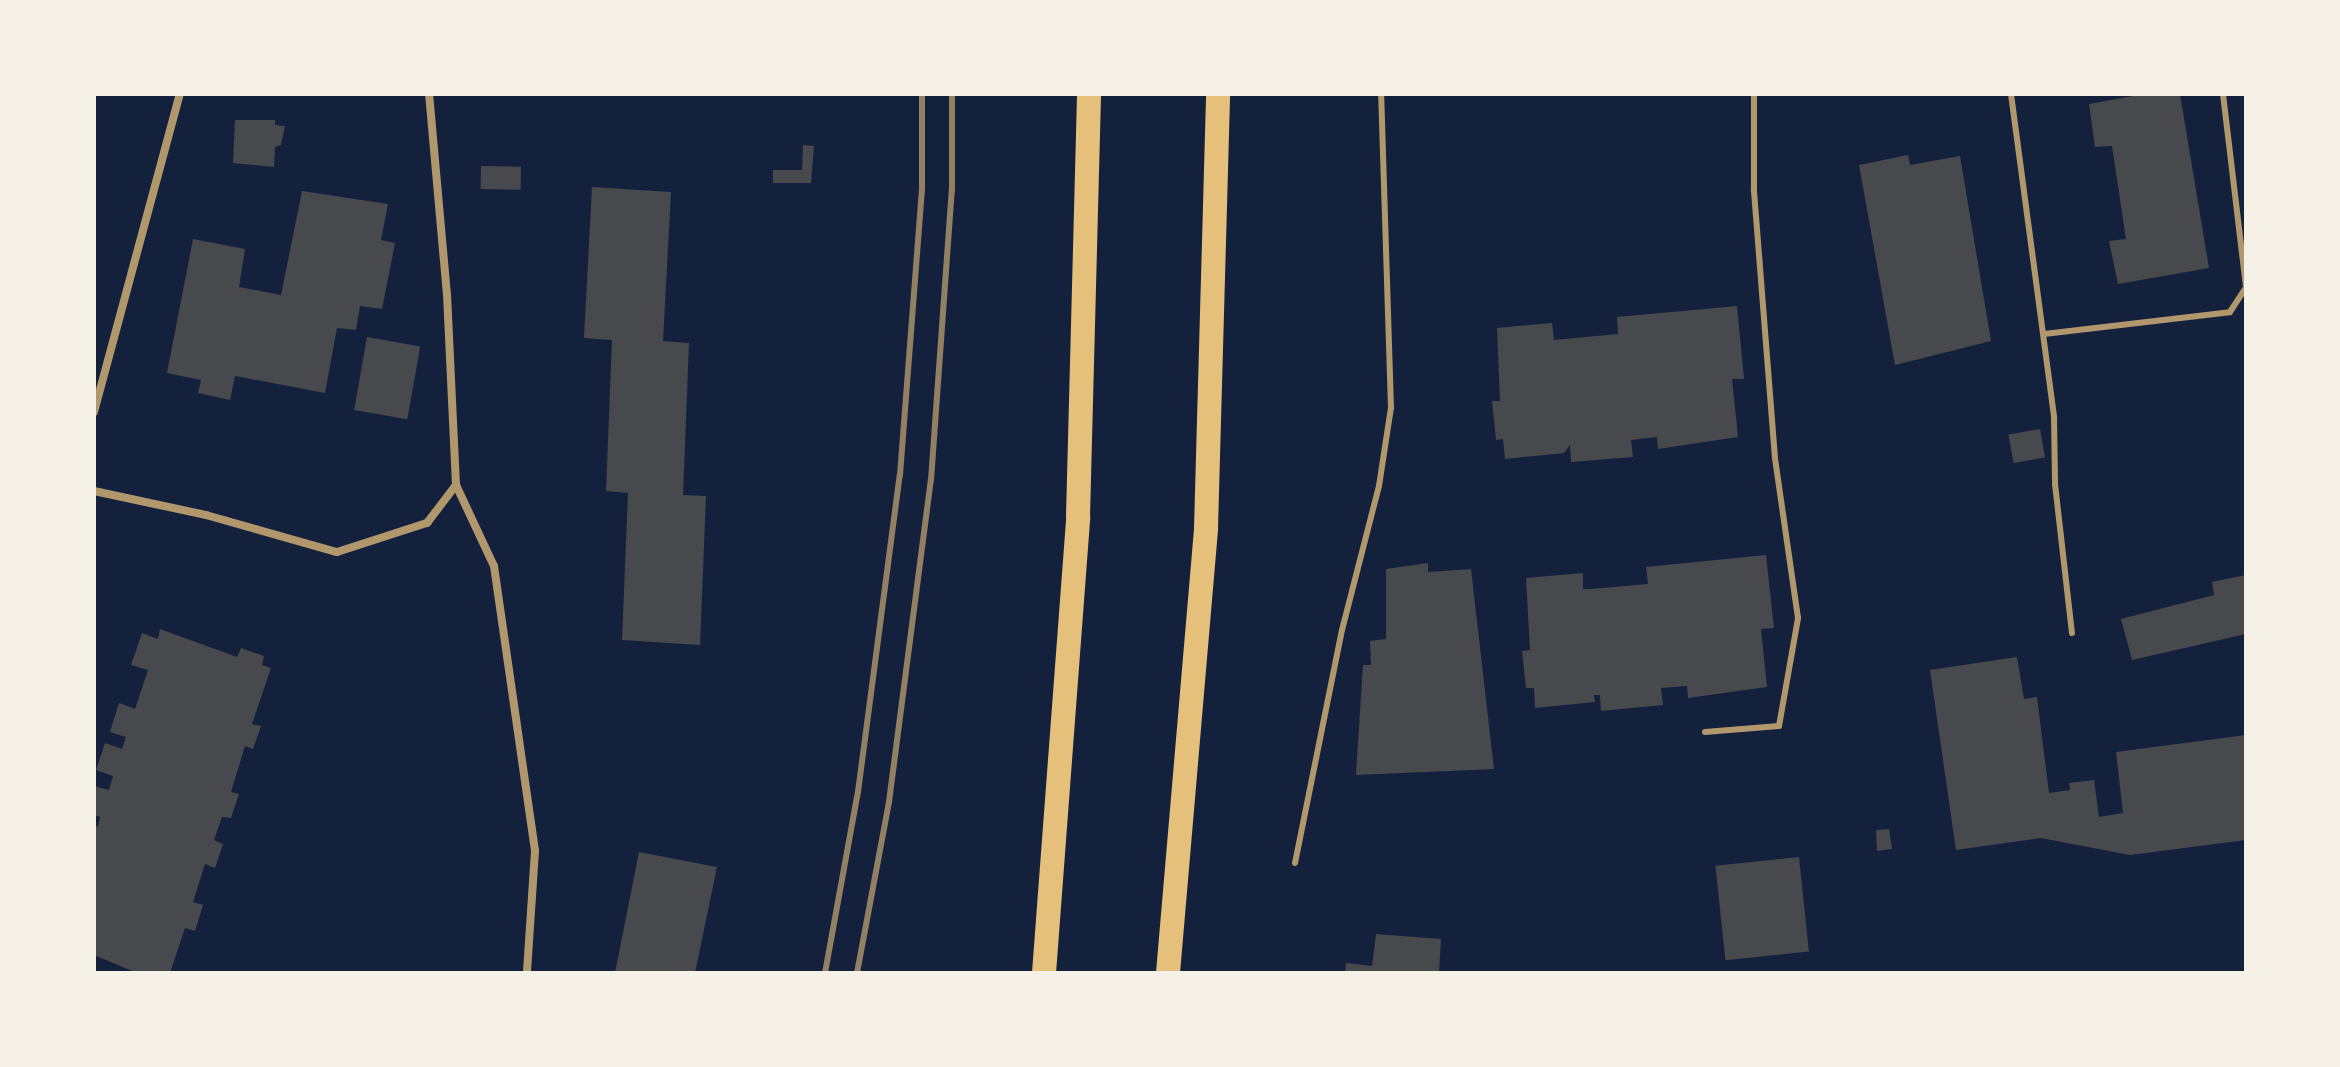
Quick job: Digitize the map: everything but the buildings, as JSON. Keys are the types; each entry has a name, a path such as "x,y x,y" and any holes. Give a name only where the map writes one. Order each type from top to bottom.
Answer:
{"highway":[{"path":"1044,973 1078,516 1089,94"},
{"path":"1168,973 1206,528 1218,94"}],"street":[{"path":"94,412 180,94"},
{"path":"429,94 447,295 456,485 496,581 535,851 527,973"},
{"path":"94,491 206,515 337,552 427,523 456,485"}],"lane":[{"path":"1295,863 1342,630 1379,486 1391,408 1381,94"},
{"path":"1705,732 1779,726 1798,618 1775,458 1754,189 1754,94"},
{"path":"2011,94 2044,334 2072,633"},
{"path":"2044,334 2230,312 2246,287 2223,94"}],"railway":[{"path":"825,973 858,792 900,475 922,188 922,94"},
{"path":"857,973 889,802 931,480 952,190 952,94"}]}
